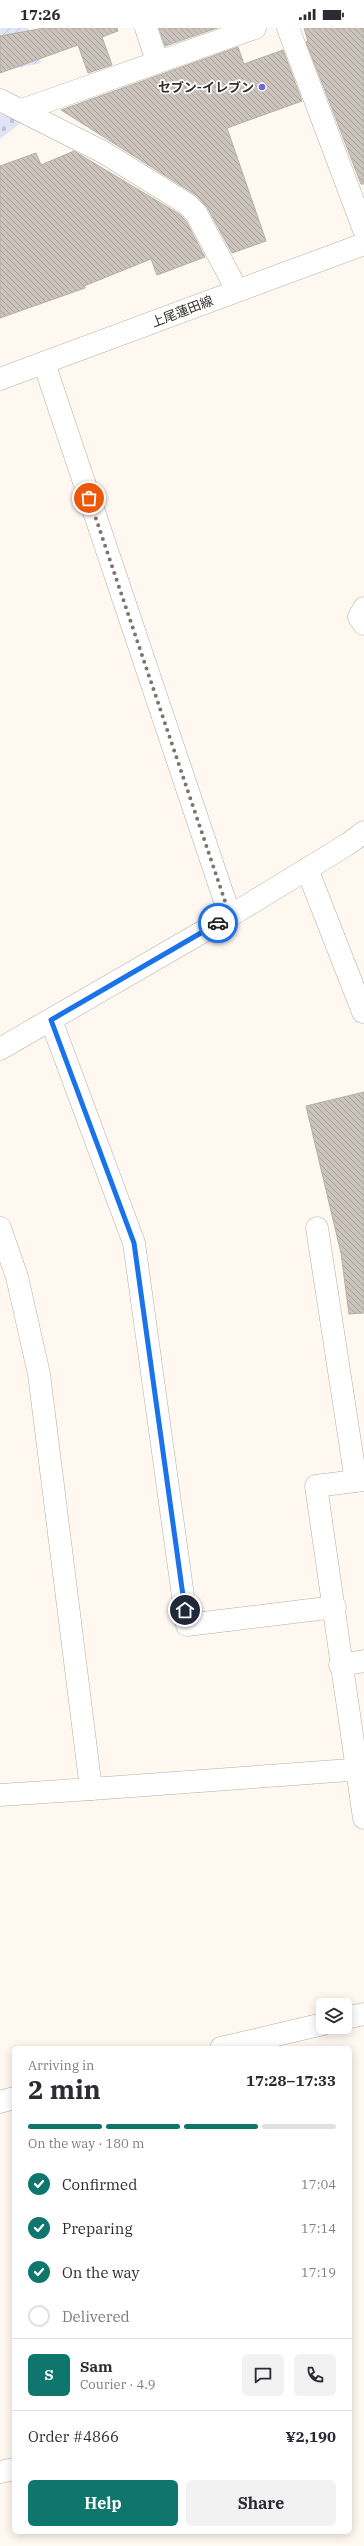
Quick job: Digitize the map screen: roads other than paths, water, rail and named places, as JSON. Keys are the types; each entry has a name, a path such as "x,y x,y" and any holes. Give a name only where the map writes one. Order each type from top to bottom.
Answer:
{"street":[{"path":"146,28 157,62"},
{"path":"22,110 255,28"},
{"path":"288,28 364,230"},
{"path":"0,100 103,152 187,204 196,213 237,290"},
{"name":"上尾蓮田線","path":"0,379 364,244"},
{"path":"44,363 230,916"},
{"path":"364,608 359,617 364,624"},
{"path":"0,1049 230,916 348,844 364,832"},
{"path":"307,869 363,1012"},
{"path":"51,1020 134,1243 187,1625 335,1607"},
{"path":"0,1228 17,1277 39,1374 91,1789"},
{"path":"317,1228 360,1481 316,1486 335,1607 340,1664 361,1769 364,1818"},
{"path":"340,1664 364,1661"},
{"path":"0,1795 361,1769"},
{"path":"352,2017 364,2014"},
{"path":"230,2046 316,2026"},
{"path":"0,2102 12,2099"},
{"path":"0,2472 12,2469"}],"place":[{"name":"セブン-イレブン","path":"262,87"}]}
